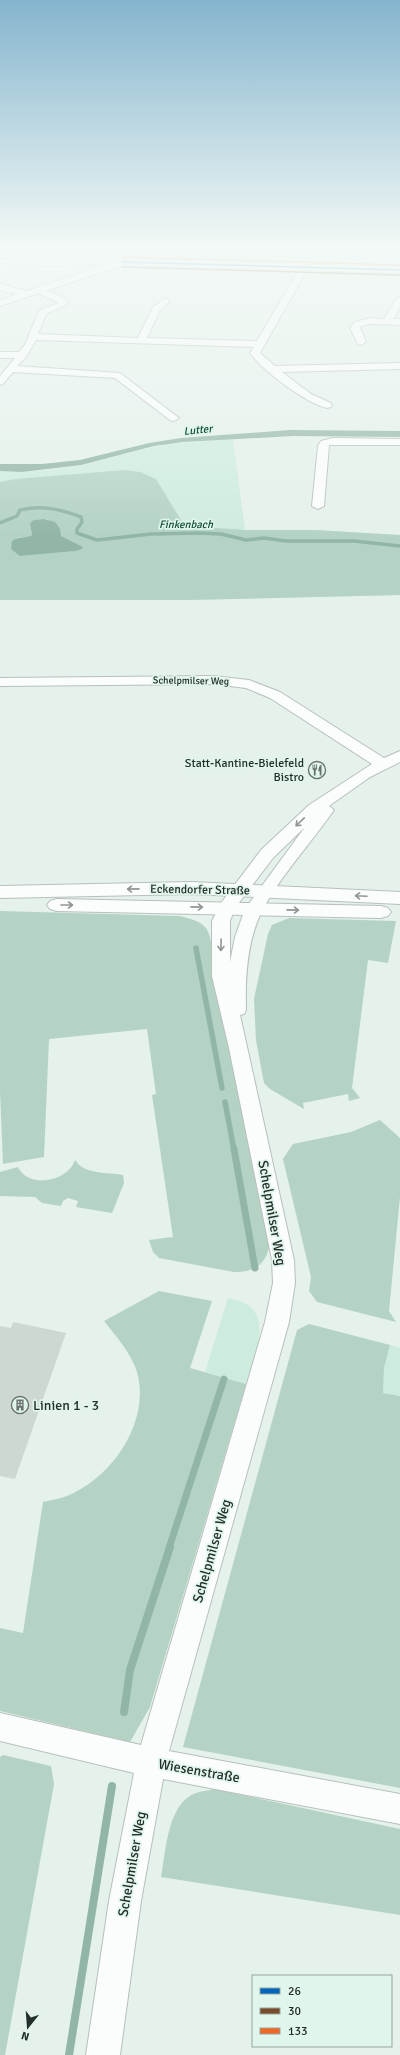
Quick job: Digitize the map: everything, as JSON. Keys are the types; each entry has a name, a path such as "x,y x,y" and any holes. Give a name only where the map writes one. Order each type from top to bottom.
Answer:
{"main road":[{"name":"Eckendorfer Straße","path":"0,892 176,889 268,891 400,898"},
{"name":"Eckendorfer Straße","path":"0,905 227,907 254,909 400,912"}],"street":[{"path":"0,382 23,355 28,345"},
{"path":"258,345 255,355 272,370 307,396 328,405"},
{"path":"0,355 23,355"},
{"path":"272,370 400,366"},
{"path":"11,369 117,375 174,418"},
{"path":"318,506 323,446 325,443 334,441 400,442"},
{"name":"Schelpmilser Weg","path":"0,682 212,680 249,684 276,695 382,764"},
{"name":"Schelpmilser Weg","path":"103,2055 125,1900 151,1762 277,1322 282,1297 283,1272 279,1239 239,1048 221,976 221,921 227,907 242,890 267,854 315,808 365,774 400,756"},
{"name":"Schelpmilser Weg","path":"239,1048 236,978 244,936 254,909 268,891 289,858 327,809 365,774"},
{"name":"Wiesenstraße","path":"0,1727 151,1762 400,1809"}],"shaded area":[{"path":"290,430 400,431 400,437 293,436 183,442 154,446 81,465 22,472 0,471 0,464 42,464 80,460 149,443 181,438"},
{"path":"233,439 245,530 315,530 400,535 400,595 188,600 0,600 0,471 22,472 48,470 81,465 166,444"},
{"path":"125,470 140,472 156,479 187,530 201,527 245,530 315,530 400,535 400,595 188,600 0,600 0,482 16,479","holes":["39,519 47,519 59,531 61,536 82,549 76,551 20,556 16,538 29,537 32,534 31,530"]},
{"path":"44,519 55,522 60,529 61,536 83,547 82,549 76,551 20,556 11,549 12,541 32,535 30,523 34,520"},
{"path":"0,911 179,916 196,921 205,927 212,945 214,980 270,1242 266,1256 259,1265 242,1272 234,1272 159,1258 153,1252 149,1240 173,1237 152,1095 156,1094 147,1029 49,1039 44,1157 3,1164 0,1091"},
{"path":"289,918 396,921 388,963 368,960 352,1088 360,1098 349,1101 348,1094 303,1103 304,1109 270,1089 264,1083 256,1040 254,999 268,934 272,925"},
{"path":"380,1120 400,1138 400,1197 389,1311 396,1322 317,1302 309,1291 311,1277 283,1159 293,1144 351,1132"},
{"path":"75,1160 79,1165 90,1171 123,1175 124,1183 112,1213 76,1207 78,1201 68,1198 63,1201 61,1206 42,1203 35,1197 0,1196 0,1172 18,1167 23,1174 30,1178 48,1180 57,1178 65,1173 71,1168"},
{"path":"159,1291 212,1301 190,1368 246,1384 150,1707 130,1742 0,1711 0,1628 23,1633 43,1502 67,1496 84,1488 99,1476 113,1462 124,1446 133,1428 138,1410 140,1391 137,1372 127,1351 104,1321"},
{"path":"228,1298 247,1304 255,1313 259,1322 258,1343 246,1384 205,1372"},
{"path":"309,1324 390,1345 384,1368 383,1393 400,1396 400,1788 183,1747 297,1330"},
{"path":"390,1345 400,1348 400,1396 383,1393 384,1368"},
{"path":"3,1755 51,1766 54,1784 5,2055 0,2055 0,1757"},
{"path":"214,1789 400,1829 400,1915 161,1877 170,1829 179,1807 186,1798 196,1793"}],"building":[{"name":"Linien 1 - 3","path":"13,1322 66,1333 15,1479 0,1476 0,1326 11,1328"}],"waterway":[{"name":"Finkenbach","path":"0,523 17,516 20,510 43,508 58,510 81,517 82,522 77,529 77,533 97,540 151,534 199,533 221,534 246,540 264,538 286,541 354,541 400,546"},
{"path":"196,948 222,1088"},
{"path":"225,1102 234,1150"},
{"path":"234,1149 255,1268"},
{"path":"169,1548 224,1379"},
{"path":"124,1712 130,1670 170,1547"},
{"path":"69,2055 112,1786"}],"place":[{"name":"Statt-Kantine-Bielefeld Bistro","path":"317,770"},
{"name":"Linien 1 - 3","path":"20,1405"}],"water label":[{"name":"Lutter","path":"198,430"}]}
